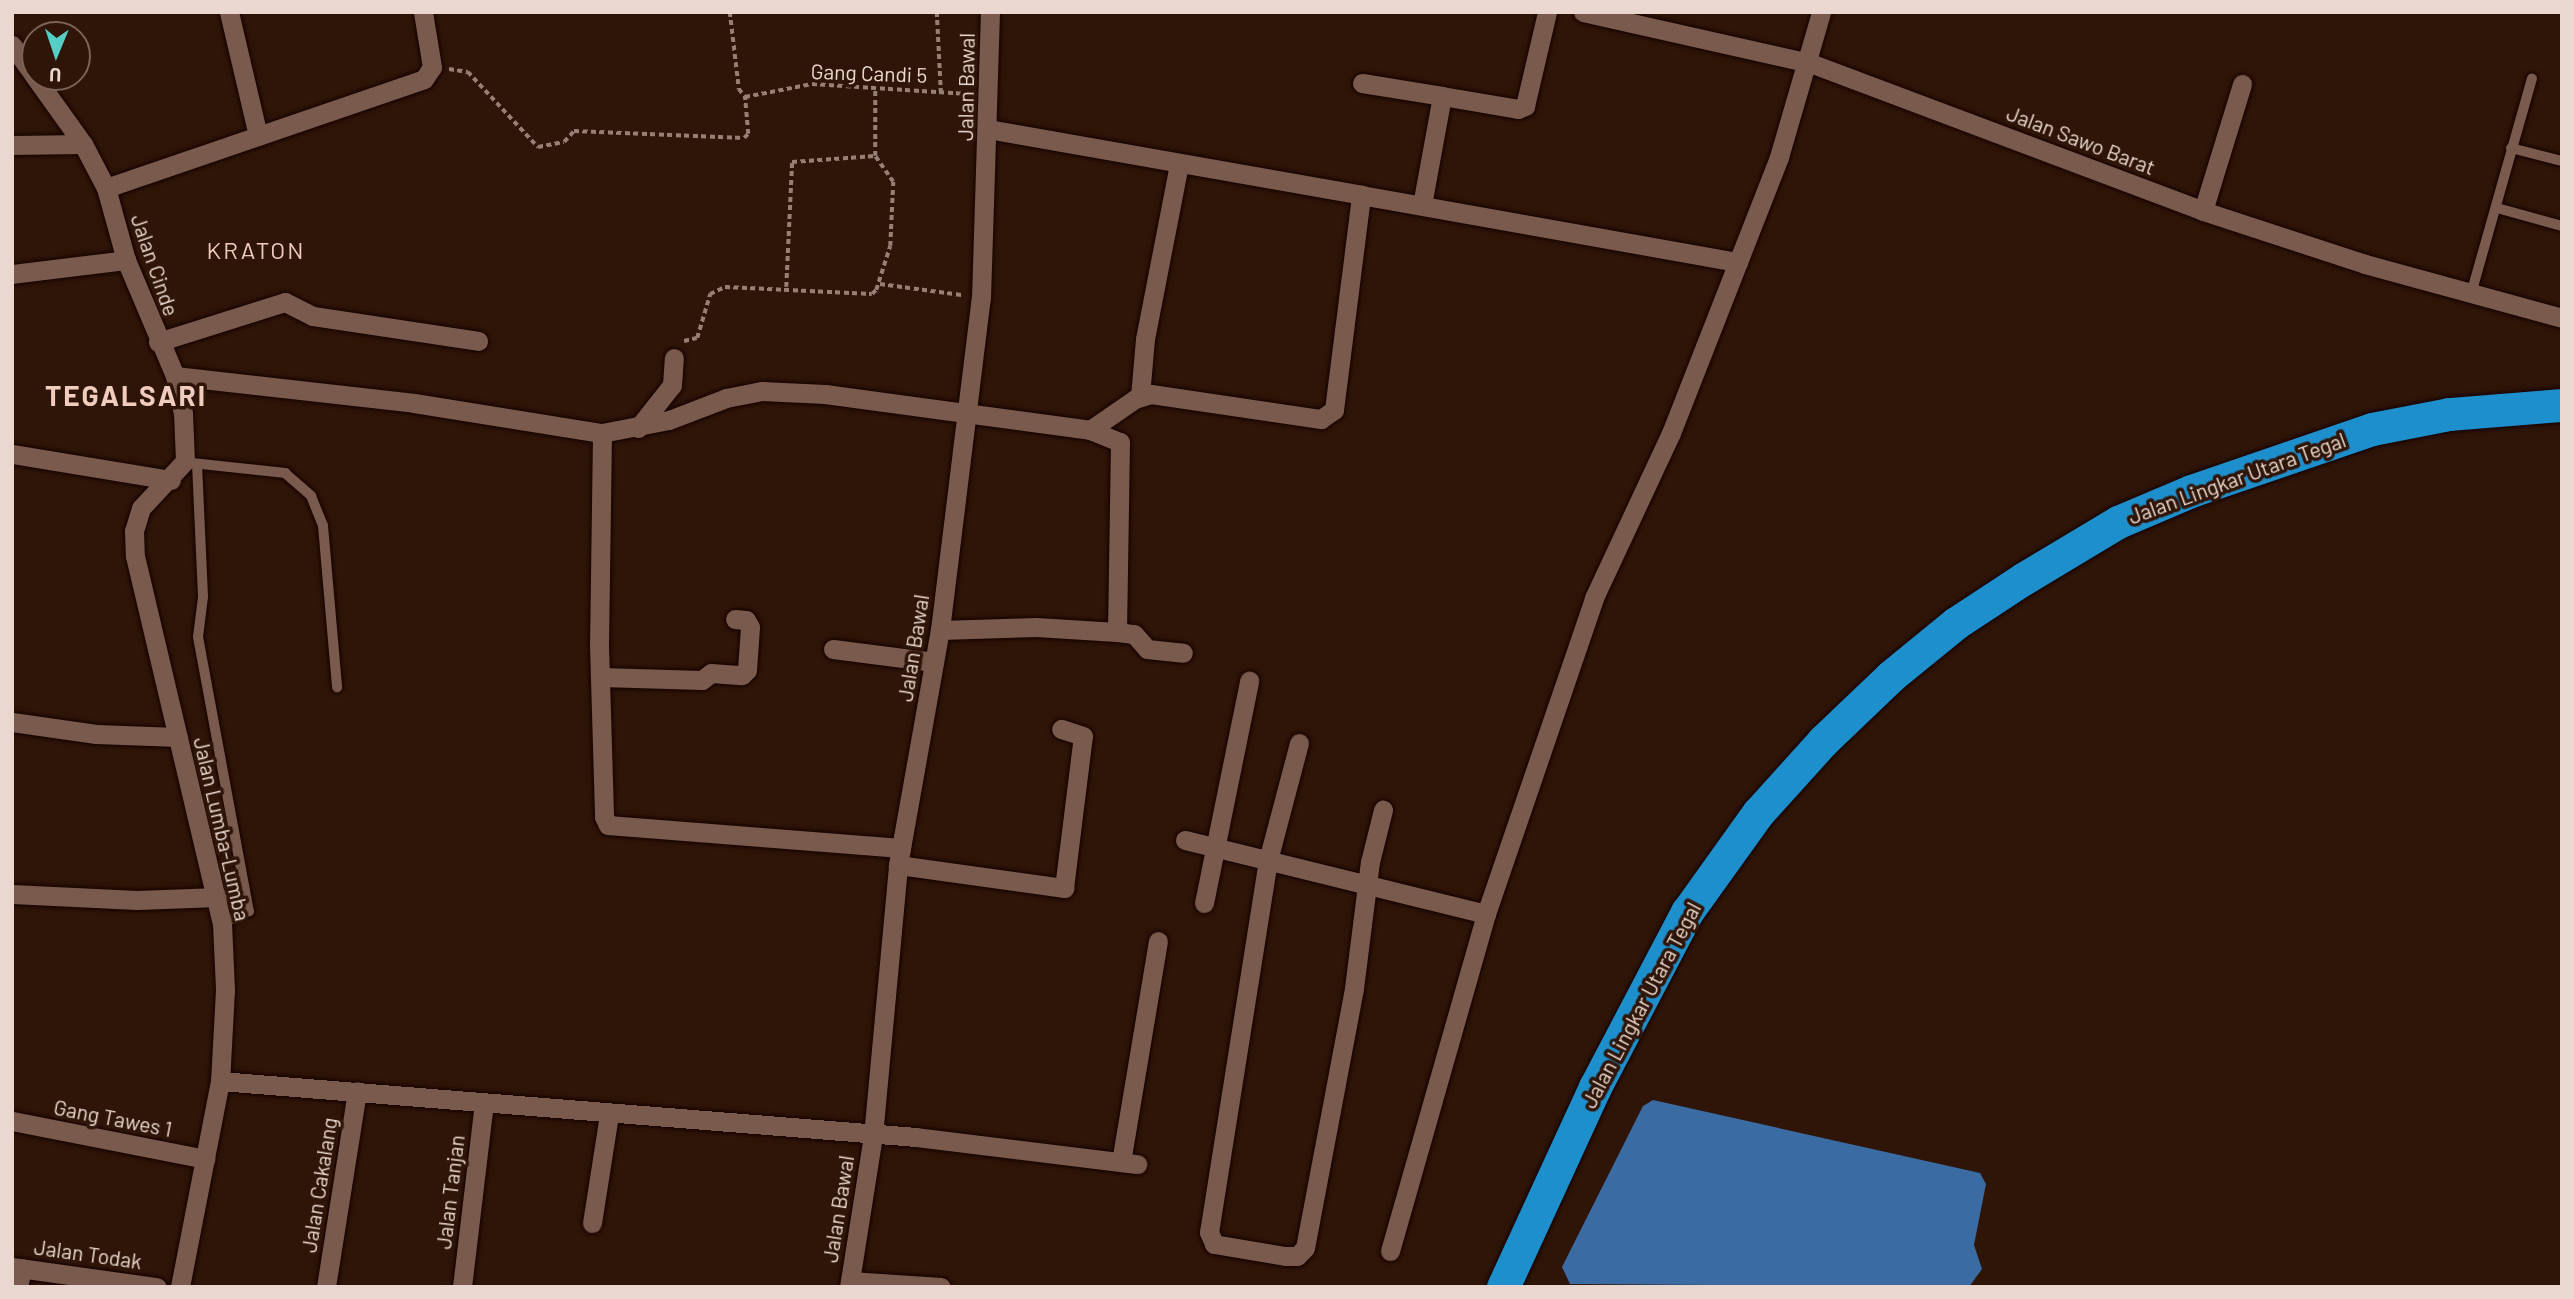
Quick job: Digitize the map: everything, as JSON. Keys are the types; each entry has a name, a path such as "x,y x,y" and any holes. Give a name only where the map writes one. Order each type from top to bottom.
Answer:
{"highway":[{"name":"Jalan Lingkar Utara Tegal","path":"1503,1287 1595,1087 1687,912 1758,813 1823,741 1891,676 1956,623 2023,579 2119,522 2191,491 2372,429 2449,414 2562,405"}],"street":[{"path":"229,12 258,136"},
{"path":"106,188 424,79 432,67 424,12"},
{"name":"Jalan Bawal","path":"849,1284 881,1137 899,857 934,662 957,629 965,425 1000,131 989,96 990,12"},
{"path":"1362,83 1517,109 1525,106 1547,12"},
{"name":"Jalan Sawo Barat","path":"1583,12 1810,63 2203,211 2470,294 2562,318"},
{"path":"1390,1251 1486,914 1594,598 1671,433 1738,262 1810,63 1821,12"},
{"path":"2203,211 2242,85"},
{"name":"Jalan Cinde","path":"45,91 83,144 106,188 126,260 158,342 175,376 191,463"},
{"path":"1422,205 1442,96"},
{"path":"1000,131 1738,262"},
{"path":"12,145 83,144"},
{"path":"1140,397 1145,339 1179,164"},
{"path":"1090,430 1140,397 1329,417 1334,410 1361,195"},
{"path":"12,274 126,260"},
{"path":"158,342 285,302 319,318 478,341"},
{"path":"641,422 672,385 674,358"},
{"path":"175,376 414,403 602,433 762,391 825,394 965,425 1090,430 1120,442 1117,632"},
{"path":"602,433 601,677 608,825 899,857 931,869 1064,888 1083,736 1061,729"},
{"path":"12,454 171,480 191,463"},
{"name":"Jalan Lumba-Lumba","path":"171,480 141,508 134,531 135,556 218,898 225,990 220,1081 180,1287"},
{"path":"601,677 702,680 712,673 742,675 747,670 750,627 747,620 735,619"},
{"path":"957,629 1117,632 1134,634 1147,649 1183,653"},
{"path":"833,649 934,662"},
{"path":"1204,903 1249,681"},
{"path":"12,722 96,734 178,737"},
{"path":"1299,743 1268,860 1209,1232 1210,1241 1220,1246 1285,1256 1297,1256 1305,1248 1354,988 1367,884 1383,810"},
{"path":"1185,840 1486,914"},
{"path":"12,894 137,900 218,898"},
{"path":"220,1081 881,1137 916,1137 1129,1163 1157,941"},
{"name":"Jalan Cakalang","path":"326,1287 358,1091"},
{"name":"Jalan Tanjan","path":"462,1287 484,1102"},
{"path":"592,1223 609,1114"},
{"name":"Gang Tawes 1","path":"12,1121 205,1159"},
{"name":"Jalan Todak","path":"17,1274 158,1287"},
{"path":"849,1284 884,1283 941,1287"}],"lane":[{"path":"2470,294 2497,208 2532,78"},
{"path":"2511,148 2562,161"},
{"path":"2497,208 2562,226"},
{"path":"222,923 249,911 198,636 203,597 191,463 285,474 311,496 323,526 337,687"}],"path":[{"path":"432,67 468,72 538,147 564,142 574,131 744,138 748,134 746,98 739,89 730,12"},
{"path":"937,12 941,92"},
{"name":"Gang Candi 5","path":"746,98 812,84 989,96"},
{"path":"674,358 675,344 697,338 710,294 725,287 786,287 872,294 880,284 890,246 893,182 876,156 875,88"},
{"path":"786,287 792,162 876,156"},
{"path":"880,284 981,298"}],"water":[{"path":"1653,1100 1980,1173 1986,1184 1974,1245 1982,1269 1969,1287 1570,1284 1562,1267 1643,1106"}],"district":[{"name":"KRATON","path":"256,250"},
{"name":"TEGALSARI","path":"126,395"}]}
